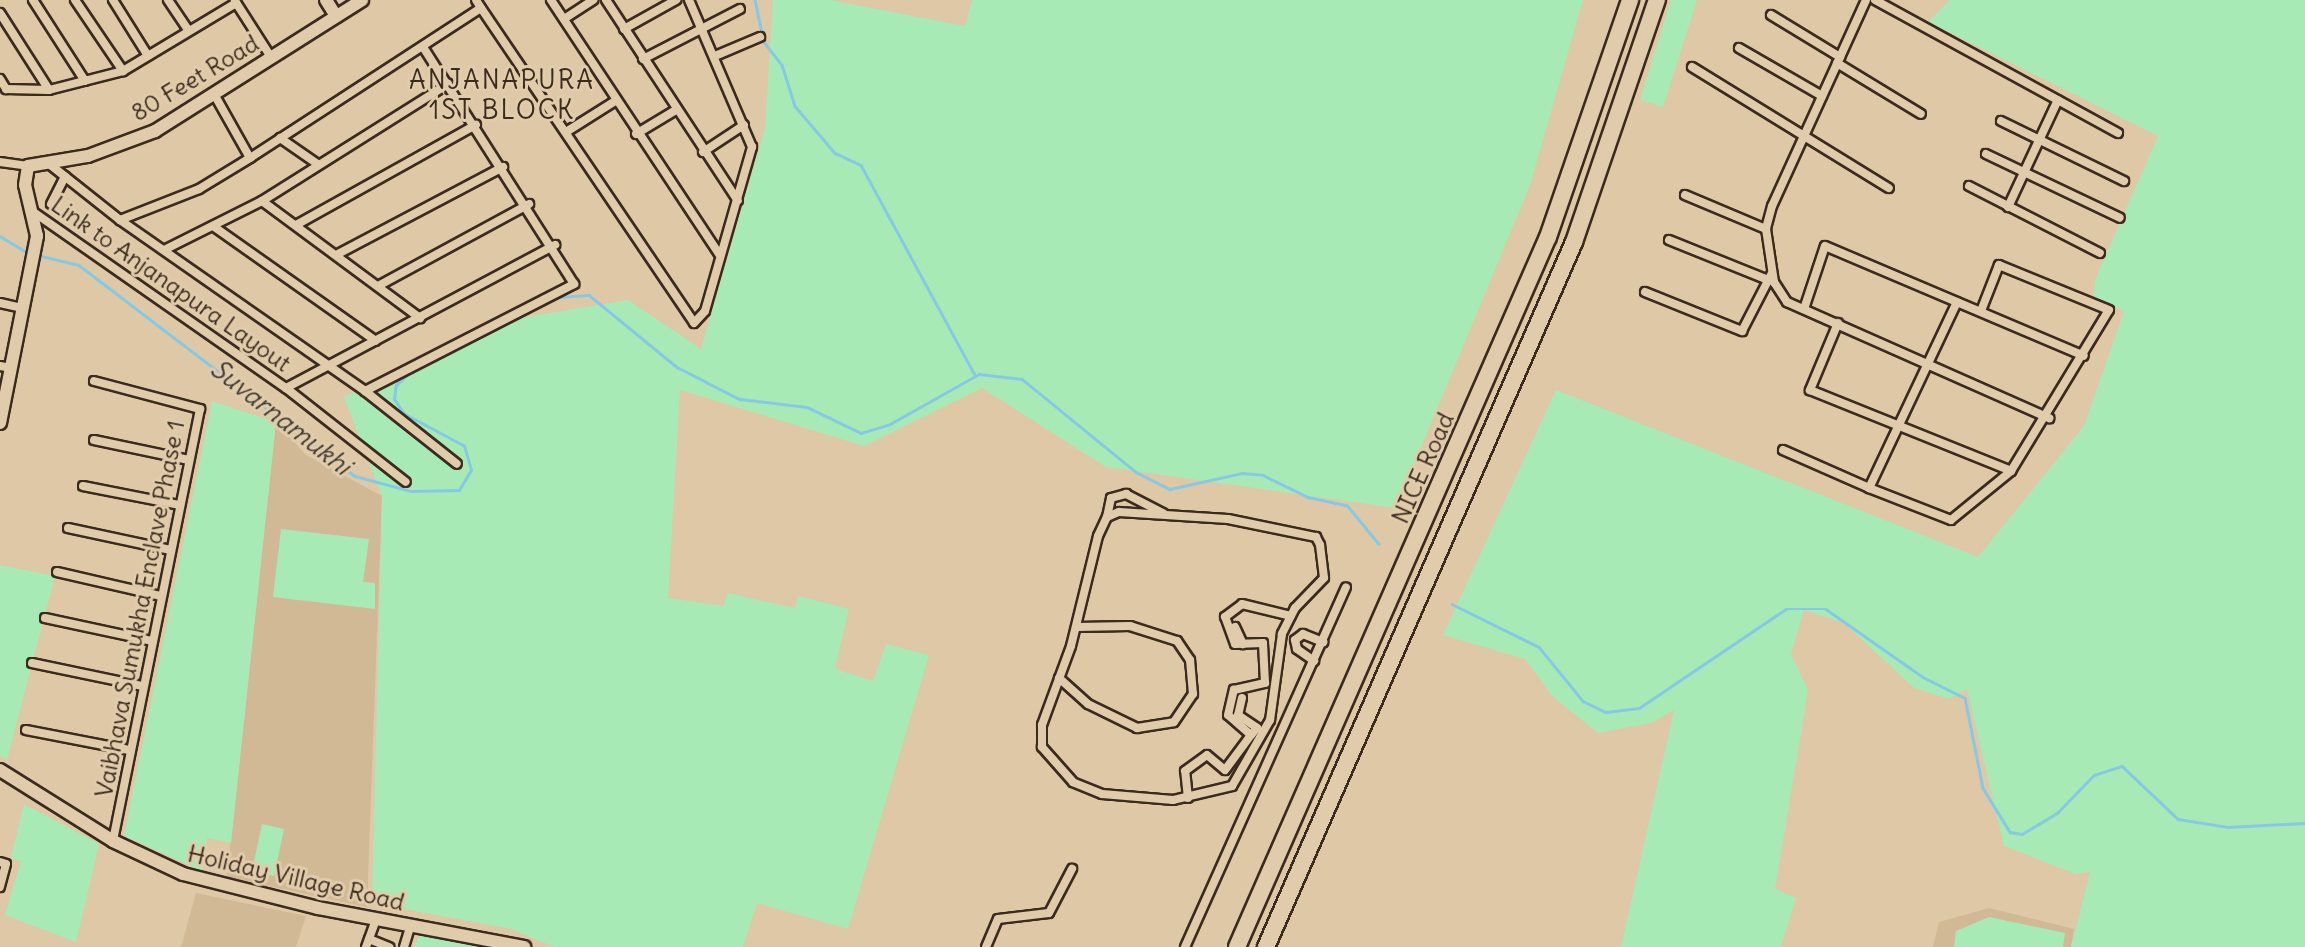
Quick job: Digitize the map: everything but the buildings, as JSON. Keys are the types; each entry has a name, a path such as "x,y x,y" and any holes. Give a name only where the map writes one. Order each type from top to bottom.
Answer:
{"highway":[{"name":"NICE Road","path":"1237,947 1548,237 1630,0"},
{"name":"NICE Road","path":"1266,947 1574,242 1657,0"}],"street":[{"path":"33,0 85,81"},
{"path":"75,0 123,71"},
{"path":"113,0 148,56"},
{"path":"168,0 188,32"},
{"path":"326,0 336,16"},
{"name":"80 Feet Road","path":"28,166 88,156 155,131 362,0"},
{"path":"551,0 636,134 720,255"},
{"path":"564,19 593,0"},
{"path":"606,0 703,152 738,201"},
{"path":"624,29 676,0"},
{"path":"120,220 199,189 424,47 478,4 694,323 705,311 752,147 690,0"},
{"path":"1866,0 1802,135 1766,229 1770,277 1787,302 2049,418"},
{"path":"1875,0 2118,133"},
{"path":"0,79 3,89 49,90 123,71 235,1 271,57"},
{"path":"643,59 700,25 740,9"},
{"path":"0,13 49,90"},
{"path":"1771,15 1921,114"},
{"path":"715,56 760,37"},
{"path":"365,391 574,284 555,245 424,47"},
{"path":"1739,48 1822,96"},
{"path":"1692,67 1889,188"},
{"path":"166,249 262,201 448,84"},
{"path":"214,94 250,158"},
{"path":"2008,207 2058,100"},
{"path":"566,132 615,101"},
{"path":"636,134 676,110"},
{"path":"2001,121 2123,181"},
{"path":"296,225 476,125"},
{"path":"703,152 744,125"},
{"path":"280,138 319,165"},
{"path":"1986,154 2120,218"},
{"path":"0,162 28,166 29,209 35,253 5,367 0,422"},
{"name":"Link to Anjanapura Layout","path":"29,209 286,388 327,366 166,249 120,220 48,163"},
{"path":"335,255 503,167"},
{"path":"51,204 65,176"},
{"path":"1969,186 2100,253"},
{"path":"1685,195 1766,229"},
{"path":"262,201 420,318"},
{"path":"378,286 529,204"},
{"path":"213,226 376,341"},
{"path":"1669,240 1770,277"},
{"path":"457,464 365,391 327,366 555,245"},
{"path":"1804,309 1825,246 2084,356"},
{"path":"1783,450 1951,520 2011,471 2049,418 2109,310 1999,265 1981,311"},
{"path":"1645,292 1742,331 1770,277"},
{"path":"1869,488 1957,302"},
{"path":"0,303 22,308"},
{"path":"1838,323 1810,390 2011,471"},
{"name":"Vaibhava Sumukha Enclave Phase 1","path":"94,381 200,410 129,750 113,841"},
{"path":"286,388 406,482"},
{"path":"94,440 189,460"},
{"path":"83,486 180,505"},
{"path":"1107,517 1167,515 1228,519 1316,537 1324,578 1291,616 1282,634 1276,702 1243,772 1232,786 1188,797 1140,802 1102,794 1049,762 1042,725 1077,627 1111,498 1126,494 1167,515"},
{"path":"68,528 171,550"},
{"path":"57,572 161,596"},
{"path":"1185,947 1324,642 1346,587"},
{"path":"1251,735 1228,715 1234,690 1265,683 1263,643 1243,644 1231,641 1223,621 1242,604 1291,616"},
{"path":"45,618 152,641"},
{"path":"1059,678 1088,704 1137,728 1174,722 1192,694 1190,660 1177,641 1130,626 1077,627"},
{"path":"1235,626 1243,644"},
{"path":"1282,634 1295,640"},
{"path":"1295,640 1303,634 1324,642"},
{"path":"1295,640 1297,649 1314,661"},
{"path":"32,663 142,686"},
{"path":"1188,797 1185,771 1207,755 1225,771 1257,728 1238,715 1242,698"},
{"path":"26,730 129,750"},
{"name":"Holiday Village Road","path":"0,770 113,841 216,884 410,927 524,947"},
{"path":"0,862 6,864 0,887"},
{"path":"986,947 998,919 1049,913 1072,869"},
{"path":"376,919 367,943 390,947"},
{"path":"404,947 410,927"}],"shaded area":[{"path":"276,422 306,455 382,496 367,907 227,877"},
{"path":"196,893 306,916 296,947 181,947"},
{"path":"1989,908 2074,929 2071,947 1933,947 1939,922"}],"green space":[{"path":"773,0 830,0 965,26 972,0 1583,0 1530,185 1396,508 1106,467 982,388 864,446 680,390 668,598 724,606 727,593 795,608 798,596 849,609 835,669 873,681 886,644 929,655 848,929 757,903 743,947 554,947 511,929 372,903 382,496 344,397 490,323 628,300 701,349 765,128"},
{"path":"1671,0 1697,0 1663,107 1640,100"},
{"path":"1950,0 2305,0 2305,947 2071,947 2090,872 2075,874 2004,846 1967,689 1949,699 1914,688 1844,623 1804,610 1791,654 1808,690 1775,889 1796,898 1781,947 1621,947 1674,710 1651,723 1598,733 1553,697 1525,659 1443,635 1556,390 1978,557 2084,426 2124,311 2094,298 2095,280 2158,136 1928,22"},
{"path":"212,401 276,422 231,843 207,838 202,871 124,836"},
{"path":"281,529 369,539 363,582 375,583 375,609 273,597"},
{"path":"0,565 55,576 7,760 0,756"},
{"path":"24,804 99,844 76,942 5,915 21,861 11,858"},
{"path":"262,824 284,829 274,876 252,871"},
{"path":"1989,917 2065,933 2063,947 1954,947 1956,931"},
{"path":"421,932 531,947 414,947"}],"waterway":[{"path":"755,0 764,42 782,65 795,106 835,153 861,165 975,375"},
{"name":"Suvarnamukhi","path":"0,236 30,254"},
{"name":"Suvarnamukhi","path":"37,255 79,265 355,476 411,491 459,490 471,470 464,446 404,414 394,399 396,385 410,372"},
{"name":"Suvarnamukhi","path":"528,312 559,297 589,295 677,367 706,382 740,399 807,407 861,433 890,424 979,374 1022,379 1136,472 1170,489 1242,473 1263,475 1308,497 1347,505 1379,544"},
{"name":"Suvarnamukhi","path":"1452,604 1539,647 1583,701 1606,712 1639,708 1786,609 1826,609 1923,677 1965,698 1983,788 2010,832 2022,834 2057,813 2094,775 2122,766 2178,819 2228,827 2305,823"}],"district":[{"name":"ANJANAPURA 1ST BLOCK","path":"502,95"}]}
